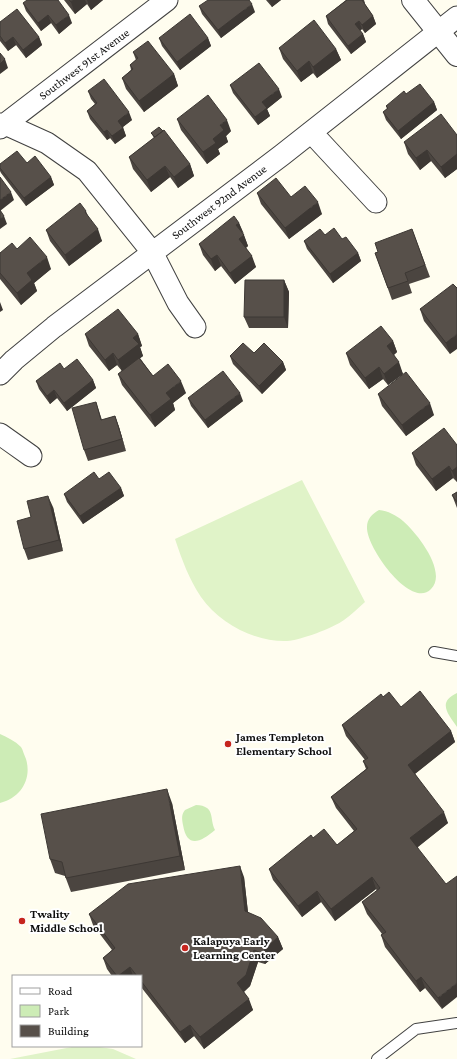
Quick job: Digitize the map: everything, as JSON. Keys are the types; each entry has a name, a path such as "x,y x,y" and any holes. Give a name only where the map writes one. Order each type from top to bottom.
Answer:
{"street":[{"name":"Southwest 91st Avenue","path":"2,125 167,0"},
{"path":"413,0 457,55"},
{"name":"Southwest 92nd Avenue","path":"0,374 14,360 54,327 311,132 457,17"},
{"path":"2,125 47,143 87,171 152,252 178,303 195,327"},
{"path":"311,132 376,202"},
{"path":"0,434 31,456"}],"lane":[{"path":"434,652 457,656"},
{"path":"377,1059 416,1029 457,1023"}],"green space":[{"path":"302,480 365,602 352,614 332,627 293,640 275,641 251,635 239,630 209,607 201,597 189,576 175,539"},
{"path":"379,510 389,512 400,519 416,534 429,553 436,573 435,582 431,589 422,593 412,591 391,573 382,561 374,548 367,527 370,517"},
{"path":"457,693 457,727 448,713 446,704 447,700"},
{"path":"0,734 11,739 21,747 26,759 27,774 23,787 19,792 14,797 0,803"},
{"path":"196,805 202,806 209,810 215,830 205,838 195,841 188,838 185,833 182,817 185,810"},
{"path":"72,1047 100,1047 113,1049 136,1059 10,1059"}],"building":[{"path":"27,0 58,0 69,15 56,25 48,15 38,23 23,3"},
{"path":"208,0 249,0 252,4 218,30 199,6"},
{"path":"347,0 362,0 373,16 362,25 359,21 355,24 363,34 348,46 326,16"},
{"path":"17,9 39,37 23,50 13,37 5,43 0,36 0,22"},
{"path":"190,14 208,38 177,62 159,38"},
{"path":"314,20 336,49 313,67 309,61 297,71 279,48"},
{"path":"148,41 174,74 139,101 122,78 133,69 130,65 138,58 133,52"},
{"path":"0,53 5,59 0,64"},
{"path":"259,63 279,89 262,102 267,108 255,117 230,85"},
{"path":"104,79 129,112 118,121 123,128 112,136 107,130 104,132 87,111 97,103 88,91"},
{"path":"420,84 434,102 398,131 383,112 388,108 386,106 404,91 406,94"},
{"path":"208,95 227,120 220,125 224,130 213,139 216,143 203,152 177,119"},
{"path":"441,114 457,135 457,154 441,167 427,150 416,158 404,142"},
{"path":"159,127 163,131 155,137 151,133"},
{"path":"164,130 190,164 174,177 165,166 147,180 129,157"},
{"path":"17,151 27,163 35,156 51,177 24,198 0,168 0,164"},
{"path":"0,177 11,192 0,200"},
{"path":"276,178 291,197 305,186 318,202 285,228 257,193"},
{"path":"80,203 98,229 65,255 46,230"},
{"path":"0,210 4,216 0,219"},
{"path":"234,216 239,223 236,225 244,235 239,239 252,256 230,273 217,255 211,259 199,244"},
{"path":"334,228 342,239 346,237 358,253 330,274 304,241 320,229 325,235"},
{"path":"412,229 425,265 405,273 408,281 388,288 375,253 378,252 375,243"},
{"path":"30,237 47,257 27,273 32,280 17,293 0,273 0,253 12,243 17,249"},
{"path":"245,280 284,280 284,317 244,317"},
{"path":"453,284 457,288 457,334 446,343 420,309"},
{"path":"118,309 138,334 133,338 139,344 118,360 113,353 105,360 85,334"},
{"path":"381,326 393,341 387,346 399,362 384,374 379,367 365,378 346,353"},
{"path":"243,343 254,353 264,343 283,362 259,386 230,356"},
{"path":"139,358 153,376 168,364 181,381 166,393 171,399 150,415 118,374"},
{"path":"77,359 93,380 64,403 54,390 47,396 36,381 60,363 64,369"},
{"path":"223,371 240,393 205,420 188,398"},
{"path":"406,372 430,403 402,425 378,394"},
{"path":"96,402 101,420 115,416 122,439 84,450 72,408"},
{"path":"444,428 457,445 457,467 452,471 449,466 432,479 412,453"},
{"path":"94,472 99,479 109,472 121,488 80,516 64,494"},
{"path":"457,492 457,502 452,495"},
{"path":"48,496 59,540 24,549 17,521 31,517 27,501"},
{"path":"420,691 451,731 408,765 444,812 410,838 446,884 457,876 457,983 438,998 421,977 416,981 381,935 386,932 362,902 380,888 372,877 331,909 317,891 298,906 269,869 311,835 313,838 324,829 337,845 357,829 331,797 368,768 363,761 368,758 342,725 381,694 383,697 389,692 401,707"},
{"path":"167,789 180,856 66,878 62,862 50,859 41,814"},
{"path":"240,866 245,911 261,918 278,937 261,953 254,950 246,975 237,983 249,999 200,1037 190,1025 180,1032 142,982 142,975 136,975 130,967 119,975 116,975 103,958 115,948 89,914 128,884"}],"place":[{"name":"James Templeton Elementary School","path":"228,744"},
{"name":"Twality Middle School","path":"22,921"},
{"name":"Kalapuya Early Learning Center","path":"185,948"}]}
